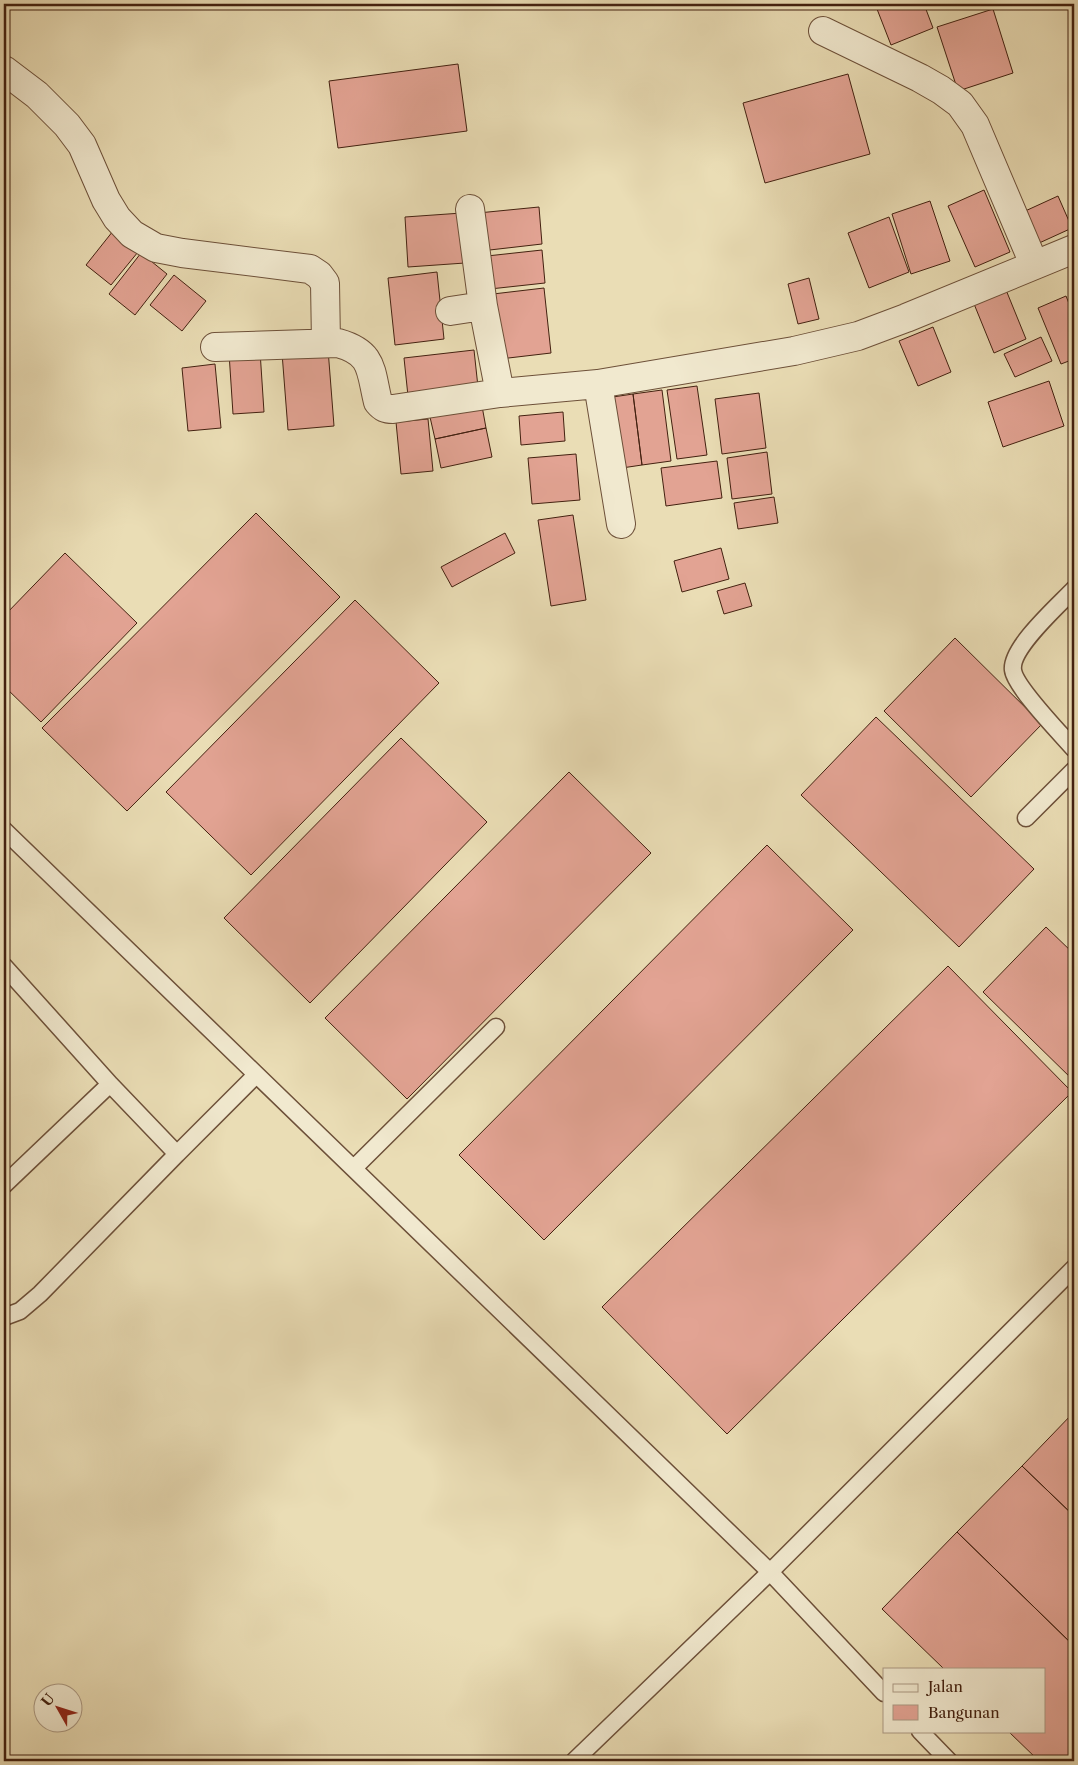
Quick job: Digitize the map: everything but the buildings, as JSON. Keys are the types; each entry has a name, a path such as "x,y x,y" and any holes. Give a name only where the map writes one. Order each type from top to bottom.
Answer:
{"street":[{"path":"823,31 920,78 960,104 976,125 1034,264"},
{"path":"4,70 37,95 67,124 82,145 106,200 117,218 132,234 156,248 208,257 299,266 310,269 319,276 325,283 326,343"},
{"path":"470,209 483,306 500,393"},
{"path":"215,347 338,343 353,347 361,352 368,362 378,402 386,410 500,393 598,384 794,351 858,336 1074,249"},
{"path":"450,311 483,306"},
{"path":"598,384 621,524"}],"lane":[{"path":"1074,589 1022,644 1013,662 1013,672 1026,694 1074,749"},
{"path":"1026,818 1074,770"},
{"path":"4,830 770,1572 883,1692"},
{"path":"4,966 110,1084 177,1154"},
{"path":"354,1168 496,1027"},
{"path":"4,1317 20,1311 40,1294 256,1075"},
{"path":"4,1185 110,1084"},
{"path":"574,1761 770,1572 1074,1268"},
{"path":"921,1732 949,1761"}]}
